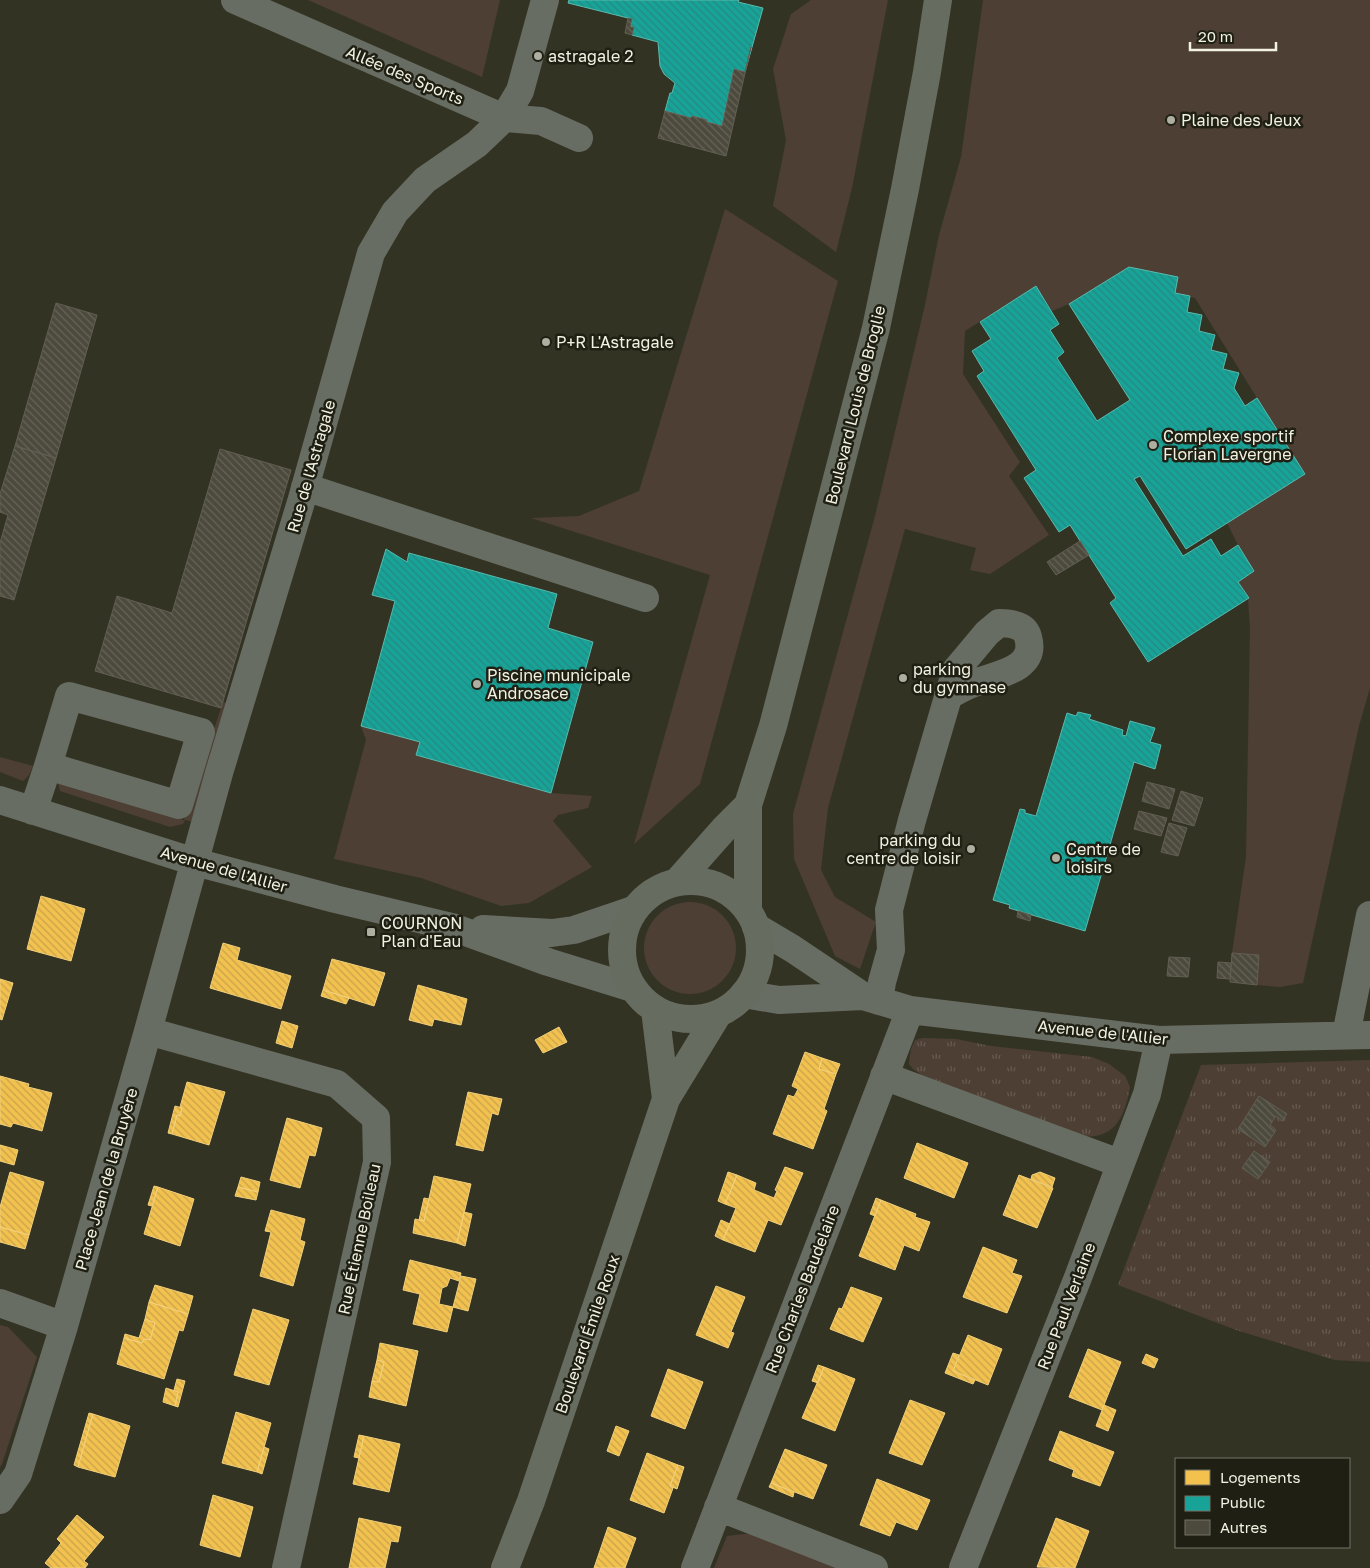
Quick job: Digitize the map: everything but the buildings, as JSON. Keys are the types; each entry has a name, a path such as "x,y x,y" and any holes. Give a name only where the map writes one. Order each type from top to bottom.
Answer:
{"main road":[{"name":"Boulevard Louis de Broglie","path":"752,919 748,804 773,726 876,328 905,189 927,72 938,0"},
{"name":"Boulevard Louis de Broglie","path":"677,882 748,804"},
{"path":"693,880 709,883 724,889 737,898 752,919 760,941 757,969 752,982 744,994 718,1014 703,1018 686,1019 670,1016 655,1010 642,1000 632,988 625,973 621,957 621,941 633,910 652,892 677,882 693,880"},
{"name":"Boulevard Émile Roux","path":"655,1010 666,1099"},
{"name":"Boulevard Émile Roux","path":"505,1568 531,1501 666,1099 718,1014"}],"street":[{"name":"Allée des Sports","path":"234,0 504,118 541,120 579,138"},
{"name":"Rue de l'Astragale","path":"195,862 372,253 395,212 425,180 477,144 504,118 520,91 545,0"},
{"path":"305,487 645,598"},
{"path":"33,811 69,696 201,732 179,805 48,766"},
{"path":"871,998 882,982 891,950 889,910 919,793 948,696"},
{"name":"Avenue de l'Allier","path":"0,800 195,862 335,899 452,927 548,962 632,988"},
{"path":"148,1031 195,862"},
{"name":"Avenue de l'Allier","path":"452,927 552,933 574,930 633,910"},
{"path":"1358,1035 1370,915"},
{"name":"Avenue de l'Allier","path":"752,919 793,949 871,998 910,1010 1159,1040 1358,1035"},
{"name":"Avenue de l'Allier","path":"744,994 779,1000 871,998"},
{"name":"Rue Charles Baudelaire","path":"695,1568 910,1010"},
{"name":"Place Jean de la Bruyère","path":"0,1500 18,1474 64,1326 148,1031"},
{"name":"Rue Étienne Boileau","path":"148,1031 338,1084 376,1118 377,1162 286,1568"},
{"name":"Rue Paul Verlaine","path":"963,1568 1077,1280 1147,1094 1159,1040"},
{"path":"884,1076 1120,1163"},
{"path":"0,1303 64,1326"},
{"path":"718,1507 874,1568"}],"green space":[{"path":"308,0 500,0 482,77"},
{"path":"811,0 888,0 852,188 836,252 773,206 786,140 773,69 791,14"},
{"path":"983,0 1370,0 1370,688 1359,726 1303,983 1280,987 1257,985 1259,955 1232,953 1246,857 1250,629 1248,598 1238,582 1254,571 1227,523 1257,398 1195,298 1111,278 1069,304 1052,311 1036,286 965,331 963,374 1020,462 1009,476 1049,535 990,574 970,570 976,548 905,529 828,808 821,870 835,897 876,922 860,969 835,956 794,859 793,814 875,516 925,305 939,235 961,157"},
{"path":"725,209 838,281 700,784 634,844 710,575 531,518 579,516 639,491"},
{"path":"223,702 230,704 194,822 185,820 183,824 170,827 60,791 58,783 184,820"},
{"path":"361,726 420,742 416,755 551,793 592,796 588,808 558,815 553,821 592,867 529,903 501,906 421,878 334,859 366,740"},
{"path":"0,757 33,766 29,775 23,781 0,772"},
{"path":"690,902 699,903 716,910 728,922 735,939 735,957 728,974 716,986 699,993 690,994 681,993 664,986 652,974 645,957 644,948 645,939 652,922 664,910 681,903"},
{"path":"923,1038 956,1039 991,1046 1092,1057 1109,1064 1125,1076 1130,1087 1128,1098 1121,1116 1110,1130 1093,1136 1081,1136 924,1077 909,1064 911,1049 915,1040"},
{"path":"1370,1060 1370,1362 1335,1360 1236,1330 1118,1285 1201,1065"},
{"path":"0,1325 8,1327 37,1357 0,1467"},
{"path":"753,1533 846,1568 714,1568 727,1536"}],"place":[{"name":"astragale 2","path":"538,56"},
{"name":"Plaine des Jeux","path":"1171,120"},
{"name":"P+R L'Astragale","path":"546,342"},
{"name":"Complexe sportif Florian Lavergne","path":"1153,445"},
{"name":"parking du gymnase","path":"903,678"},
{"name":"Piscine municipale Androsace","path":"477,684"},
{"name":"parking du centre de loisir","path":"971,849"},
{"name":"Centre de loisirs","path":"1056,858"},
{"name":"COURNON Plan d'Eau","path":"371,932"}]}
